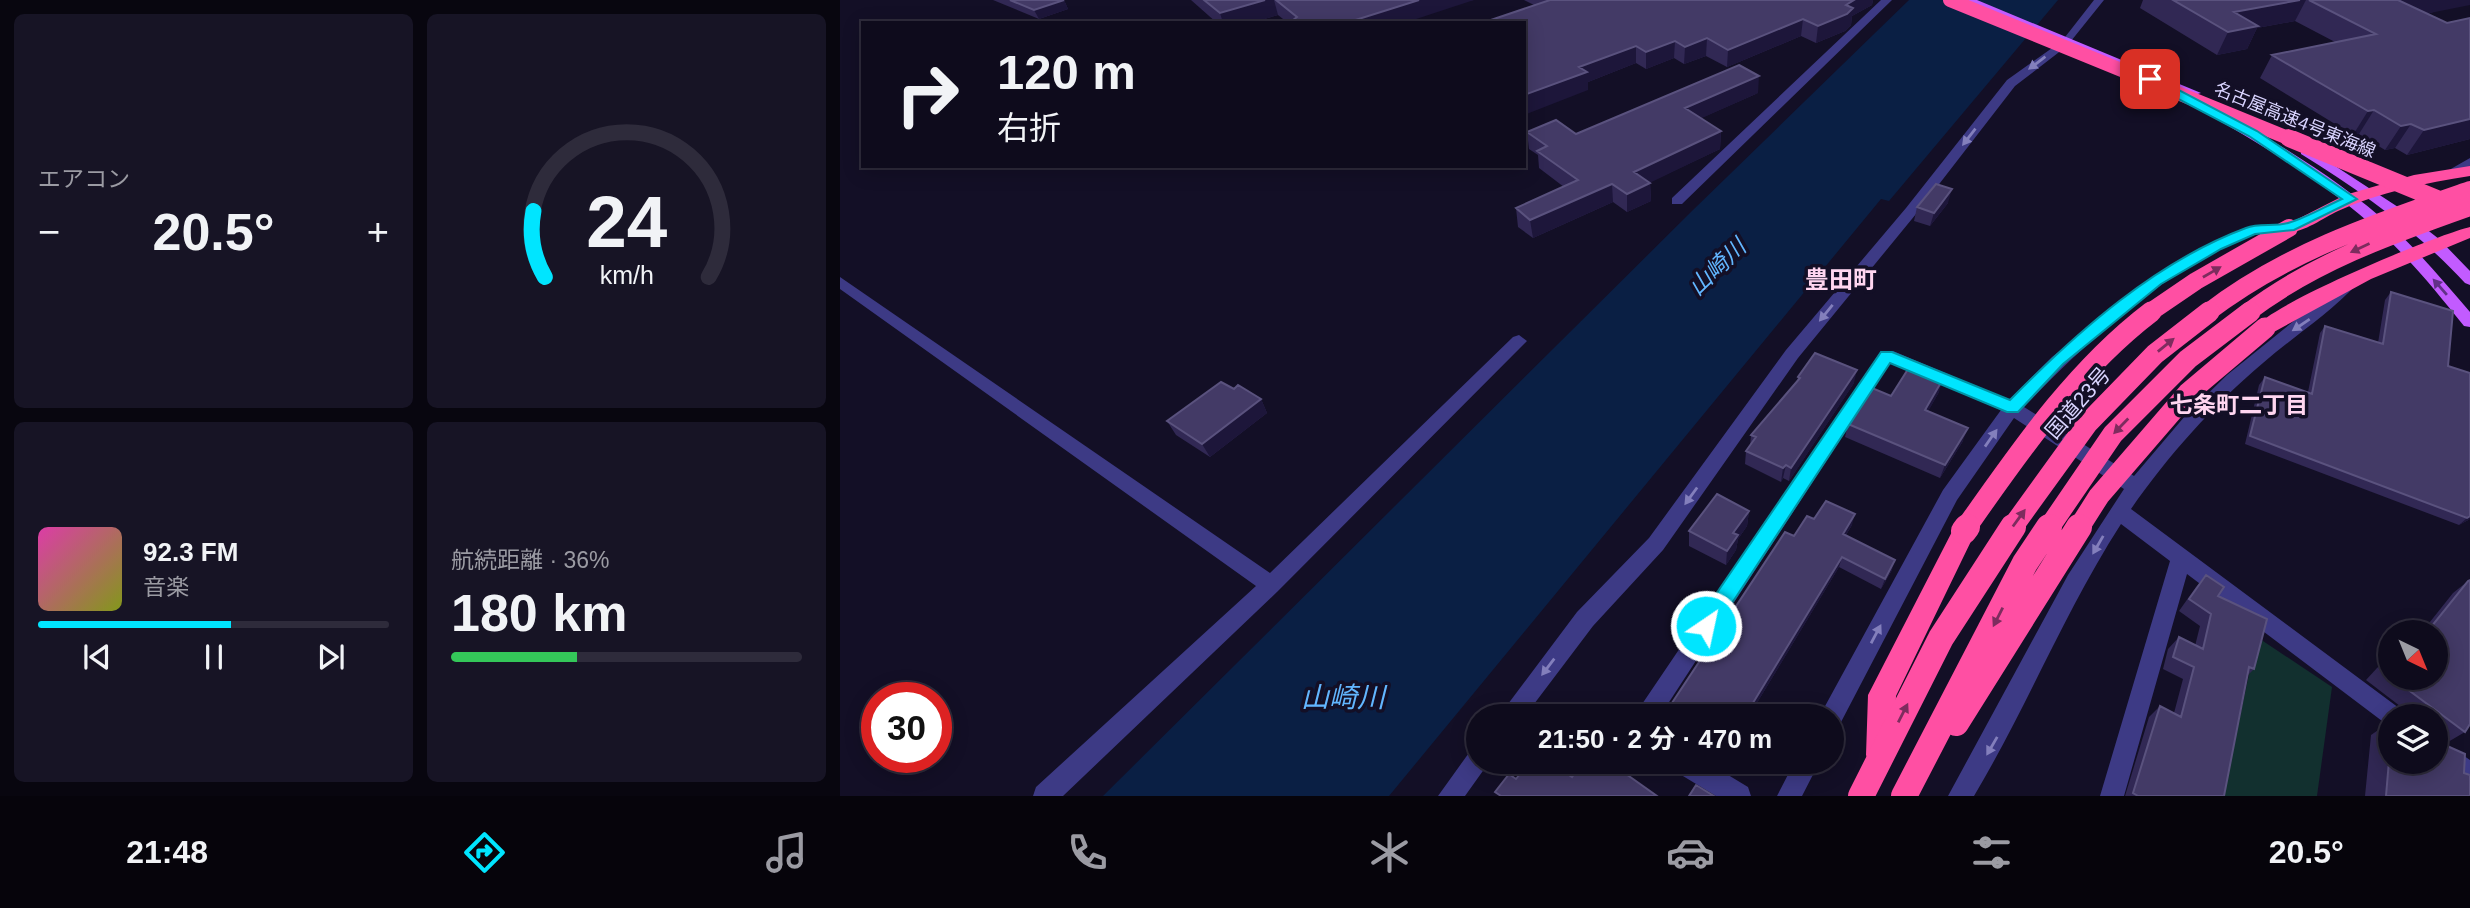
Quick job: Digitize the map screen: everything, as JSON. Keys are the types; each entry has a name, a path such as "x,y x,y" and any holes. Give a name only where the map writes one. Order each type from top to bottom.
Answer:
{"highway":[{"name":"名古屋高速4号東海線","path":"1950,0 2470,213"},
{"name":"名古屋高速4号東海線","path":"1975,0 2470,200"},
{"path":"1879,760 1882,695 1964,531 2056,402 2102,355 2144,317 2191,284 2289,228 2351,199 2462,172"},
{"name":"国道23号","path":"1861,796 1941,638 2004,539 2087,424 2155,354 2241,287 2283,264 2343,234 2470,190"},
{"path":"1904,796 2025,563 2113,435 2188,359 2266,299 2312,270 2370,243 2470,207"},
{"path":"1910,796 2099,496 2188,393 2265,328 2315,299 2410,253 2470,232"}],"main road":[{"path":"1956,0 2061,40 2263,124 2374,192 2470,280"},
{"path":"1968,0 2172,89 2253,134 2351,199 2410,253 2470,322"}],"street":[{"path":"1676,201 1887,0"},
{"path":"1520,704 1586,619 1656,544 1792,354 1911,211 2011,83 2061,40 2099,0"},
{"path":"2462,172 2470,162"},
{"path":"1838,704 1950,495 2012,408 2058,361 2156,281 2216,246 2252,230 2289,228"},
{"path":"1960,796 1993,744 2042,645 2119,511 2199,414 2230,382 2279,340 2329,306 2352,281"},
{"path":"840,282 1271,585"},
{"path":"1045,796 1271,585 1519,341"},
{"path":"1654,704 1887,355 2012,408 2137,488"},
{"path":"2119,511 2378,706"},
{"path":"2112,796 2182,557"},
{"path":"2448,758 2470,775"},
{"path":"1450,796 1467,774"},
{"path":"1703,774 1739,796"},
{"path":"1789,796 1801,774"}],"green space":[{"path":"2257,637 2332,687 2317,796 2223,796"}],"water":[{"name":"山崎川","path":"1909,0 2058,0 1889,201 1881,199 1389,796 1103,796 1693,210"}],"building":[{"path":"1010,0 1064,0 1034,10"},
{"path":"1204,0 1265,0 1220,13"},
{"path":"1276,0 1419,0 1352,21 1292,21 1297,17"},
{"path":"1550,0 1854,0 1846,5 1853,8 1847,14 1818,26 1803,19 1728,50 1707,38 1685,47 1675,41 1646,52 1636,46 1579,67 1587,72 1526,94 1526,21 1488,21"},
{"path":"2173,0 2300,0 2234,12 2258,26 2228,32"},
{"path":"2309,0 2398,0 2447,23 2470,18 2470,119 2424,130 2411,124 2401,126 2374,110 2368,111 2272,55 2376,34"},
{"path":"1739,65 1759,76 1685,108 1721,131 1634,172 1650,183 1627,194 1612,184 1530,220 1516,208 1578,180 1537,151 1547,146 1527,132 1556,120 1576,134"},
{"path":"1936,184 1952,189 1934,213 1917,207"},
{"path":"2391,292 2453,311 2448,366 2470,373 2470,516 2467,518 2250,436 2265,377 2312,394 2325,326 2383,344"},
{"path":"1815,353 1857,370 1791,468 1786,465 1783,468 1746,451 1756,437 1751,435 1800,378 1798,377"},
{"path":"1910,366 1943,379 1925,410 1968,428 1945,465 1848,424 1872,388 1891,396"},
{"path":"1221,382 1234,389 1238,385 1261,399 1202,444 1167,421"},
{"path":"1717,494 1749,511 1733,533 1738,535 1727,551 1689,531"},
{"path":"1826,501 1855,514 1843,534 1895,560 1885,579 1842,557 1752,704 1671,704 1785,532 1794,536 1807,516 1814,519"},
{"path":"2206,575 2224,587 2218,596 2267,619 2254,669 2249,667 2224,796 2138,796 2133,793 2160,706 2181,717 2194,667 2173,657 2179,637 2203,649 2211,614 2189,599"},
{"path":"2470,580 2470,724 2465,732 2448,719 2448,704 2427,704 2408,690 2448,690 2448,620 2437,620"},
{"path":"2448,746 2465,754 2464,773 2470,775 2470,796 2386,796 2388,774 2448,774"},
{"path":"1509,774 1516,779 1520,774 1568,774 1572,777 1574,774 1626,774 1657,796 1501,796 1495,792"},
{"path":"1696,785 1714,796 1689,796"}],"district":[{"name":"豊田町","path":"1841,280"},
{"name":"七条町二丁目","path":"2239,405"}],"route":[{"path":"1706,626 1887,355 2012,408 2058,361 2156,281 2216,246 2252,230 2289,228 2351,199 2253,134 2150,79"}]}
